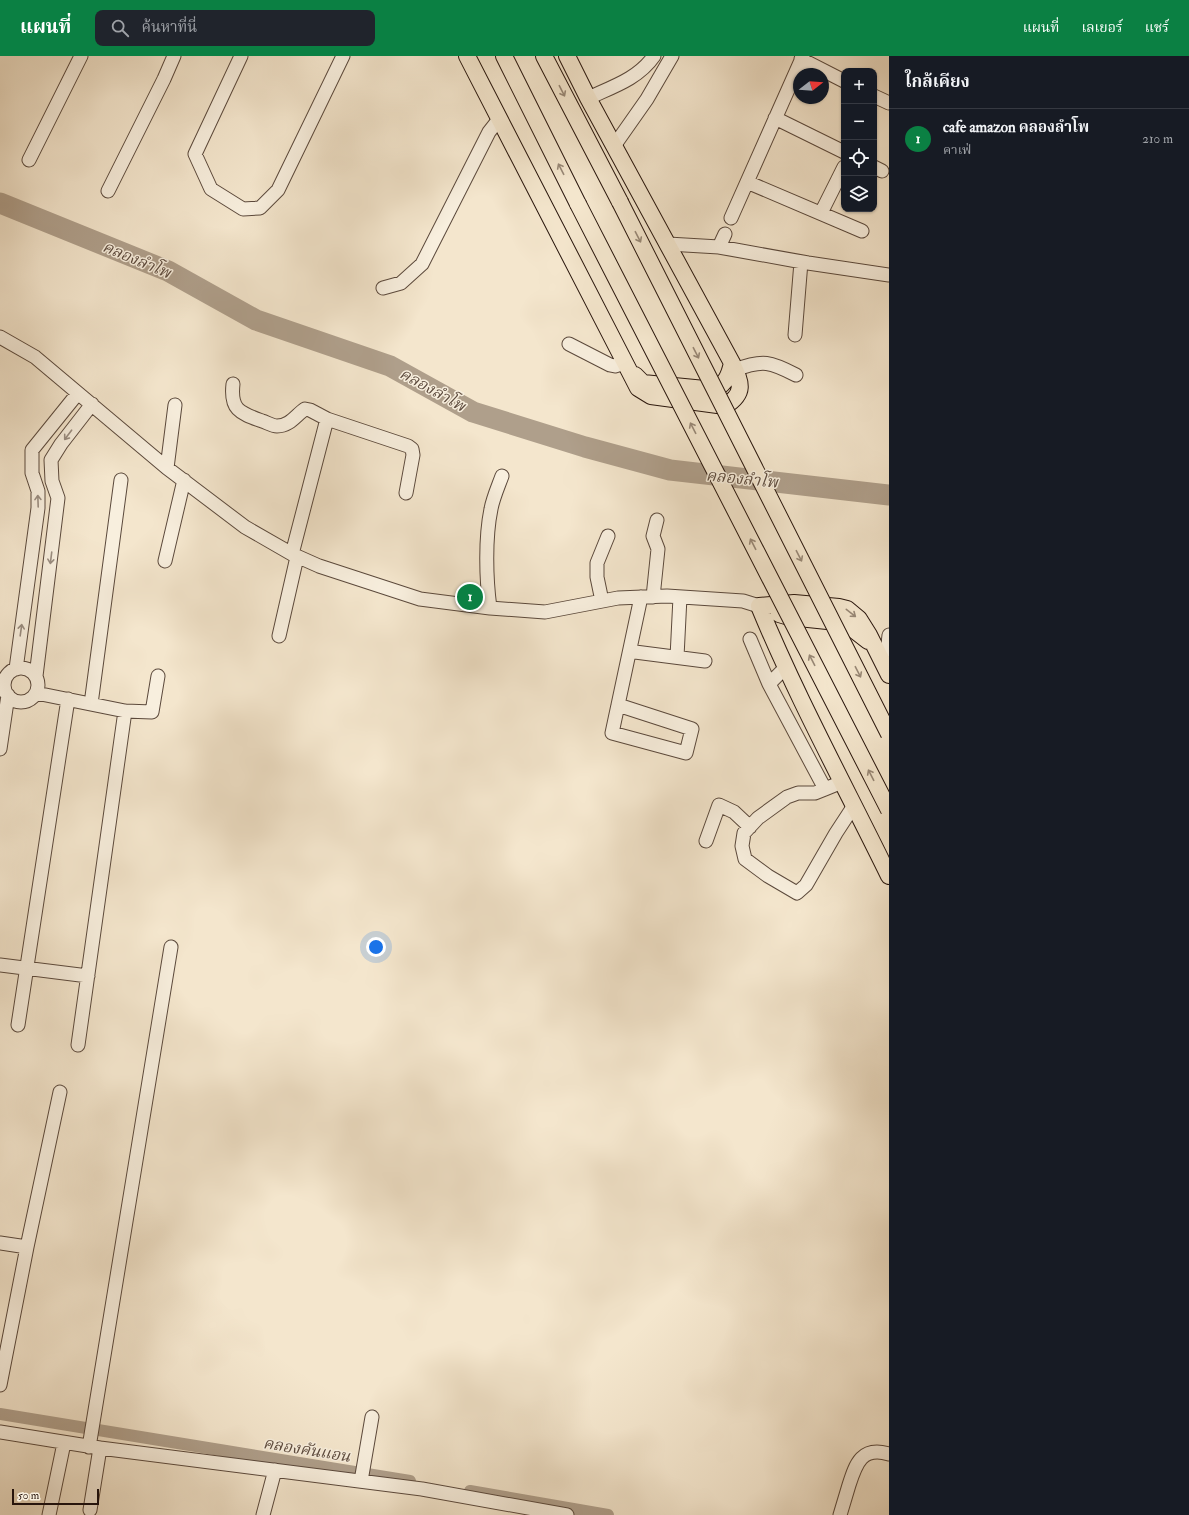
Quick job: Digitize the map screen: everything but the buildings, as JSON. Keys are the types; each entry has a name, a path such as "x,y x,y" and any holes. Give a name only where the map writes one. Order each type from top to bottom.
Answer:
{"main road":[{"path":"467,56 626,366 643,382 714,390 724,383 734,367 588,98 567,56"},
{"path":"504,56 578,204 889,810"},
{"path":"544,56 620,202 889,734"},
{"path":"759,606 789,617 837,622 850,627 877,652 889,675"},
{"path":"759,606 786,667 853,807 889,876"}],"street":[{"path":"29,160 81,56"},
{"path":"108,191 174,56"},
{"path":"241,56 195,154 211,189 243,209 260,208 278,190 343,56"},
{"path":"588,98 628,80 648,64 654,56"},
{"path":"614,146 647,99 672,56"},
{"path":"731,218 802,58 841,79"},
{"path":"383,288 401,283 422,264 489,132 500,118"},
{"path":"775,118 841,151"},
{"path":"821,213 841,174"},
{"path":"747,182 862,232"},
{"path":"719,247 725,234"},
{"path":"668,244 719,247 801,262 889,275"},
{"path":"795,335 801,262"},
{"path":"0,337 35,357 167,468 244,527 294,556 326,568 420,600 490,608 545,612 618,598 647,597 680,597 743,601 759,606"},
{"path":"569,344 610,365 626,366"},
{"path":"734,367 768,363 776,365 796,375"},
{"path":"233,384 232,396 236,407 242,413 276,426 288,423 295,419 305,409 327,419 408,446 412,449 414,455 406,492"},
{"path":"16,669 38,508 38,491 32,473 32,450 78,393"},
{"path":"36,676 58,498 52,480 51,460 61,444 92,404"},
{"path":"167,468 175,405"},
{"path":"279,636 294,556 327,419"},
{"path":"490,608 487,586 488,529 491,507 502,476"},
{"path":"91,704 121,480"},
{"path":"166,561 184,480"},
{"path":"618,705 692,729 686,753 612,733 618,705 647,597 658,549 653,536 657,520"},
{"path":"602,601 597,578 597,563 608,536"},
{"path":"677,657 680,597"},
{"path":"877,652 888,644 889,635"},
{"path":"750,639 770,684 825,789"},
{"path":"635,652 705,661"},
{"path":"770,684 786,667"},
{"path":"0,749 8,695 4,685 5,680 11,671 16,669 27,669 32,671 38,681 36,693 32,697 22,702 17,701 8,695"},
{"path":"36,693 125,711 152,712 158,676"},
{"path":"18,1025 68,699"},
{"path":"78,1045 125,711"},
{"path":"842,782 815,793 798,793 787,797 758,818 744,833 742,846 745,858 768,876 796,893 806,885 853,807"},
{"path":"706,841 720,806 734,812 750,827"},
{"path":"90,1510 95,1404 171,948"},
{"path":"0,965 88,976"},
{"path":"0,1383 60,1092"},
{"path":"0,1243 27,1247"},
{"path":"361,1478 372,1417"},
{"path":"0,1432 92,1447 275,1470 361,1478 567,1515"},
{"path":"49,1515 64,1443"},
{"path":"840,1515 858,1460 870,1453 880,1452 889,1454"},
{"path":"263,1515 275,1470"}],"waterway":[{"name":"คลองลำโพ","path":"0,203 168,271 256,320 390,366 473,412 585,447 670,470 889,495"},
{"name":"คลองคันแอน","path":"0,1414 410,1481"},
{"name":"คลองคันแอน","path":"470,1491 608,1515"}],"place":[{"name":"cafe amazon คลองลำโพ","path":"470,597"}]}
